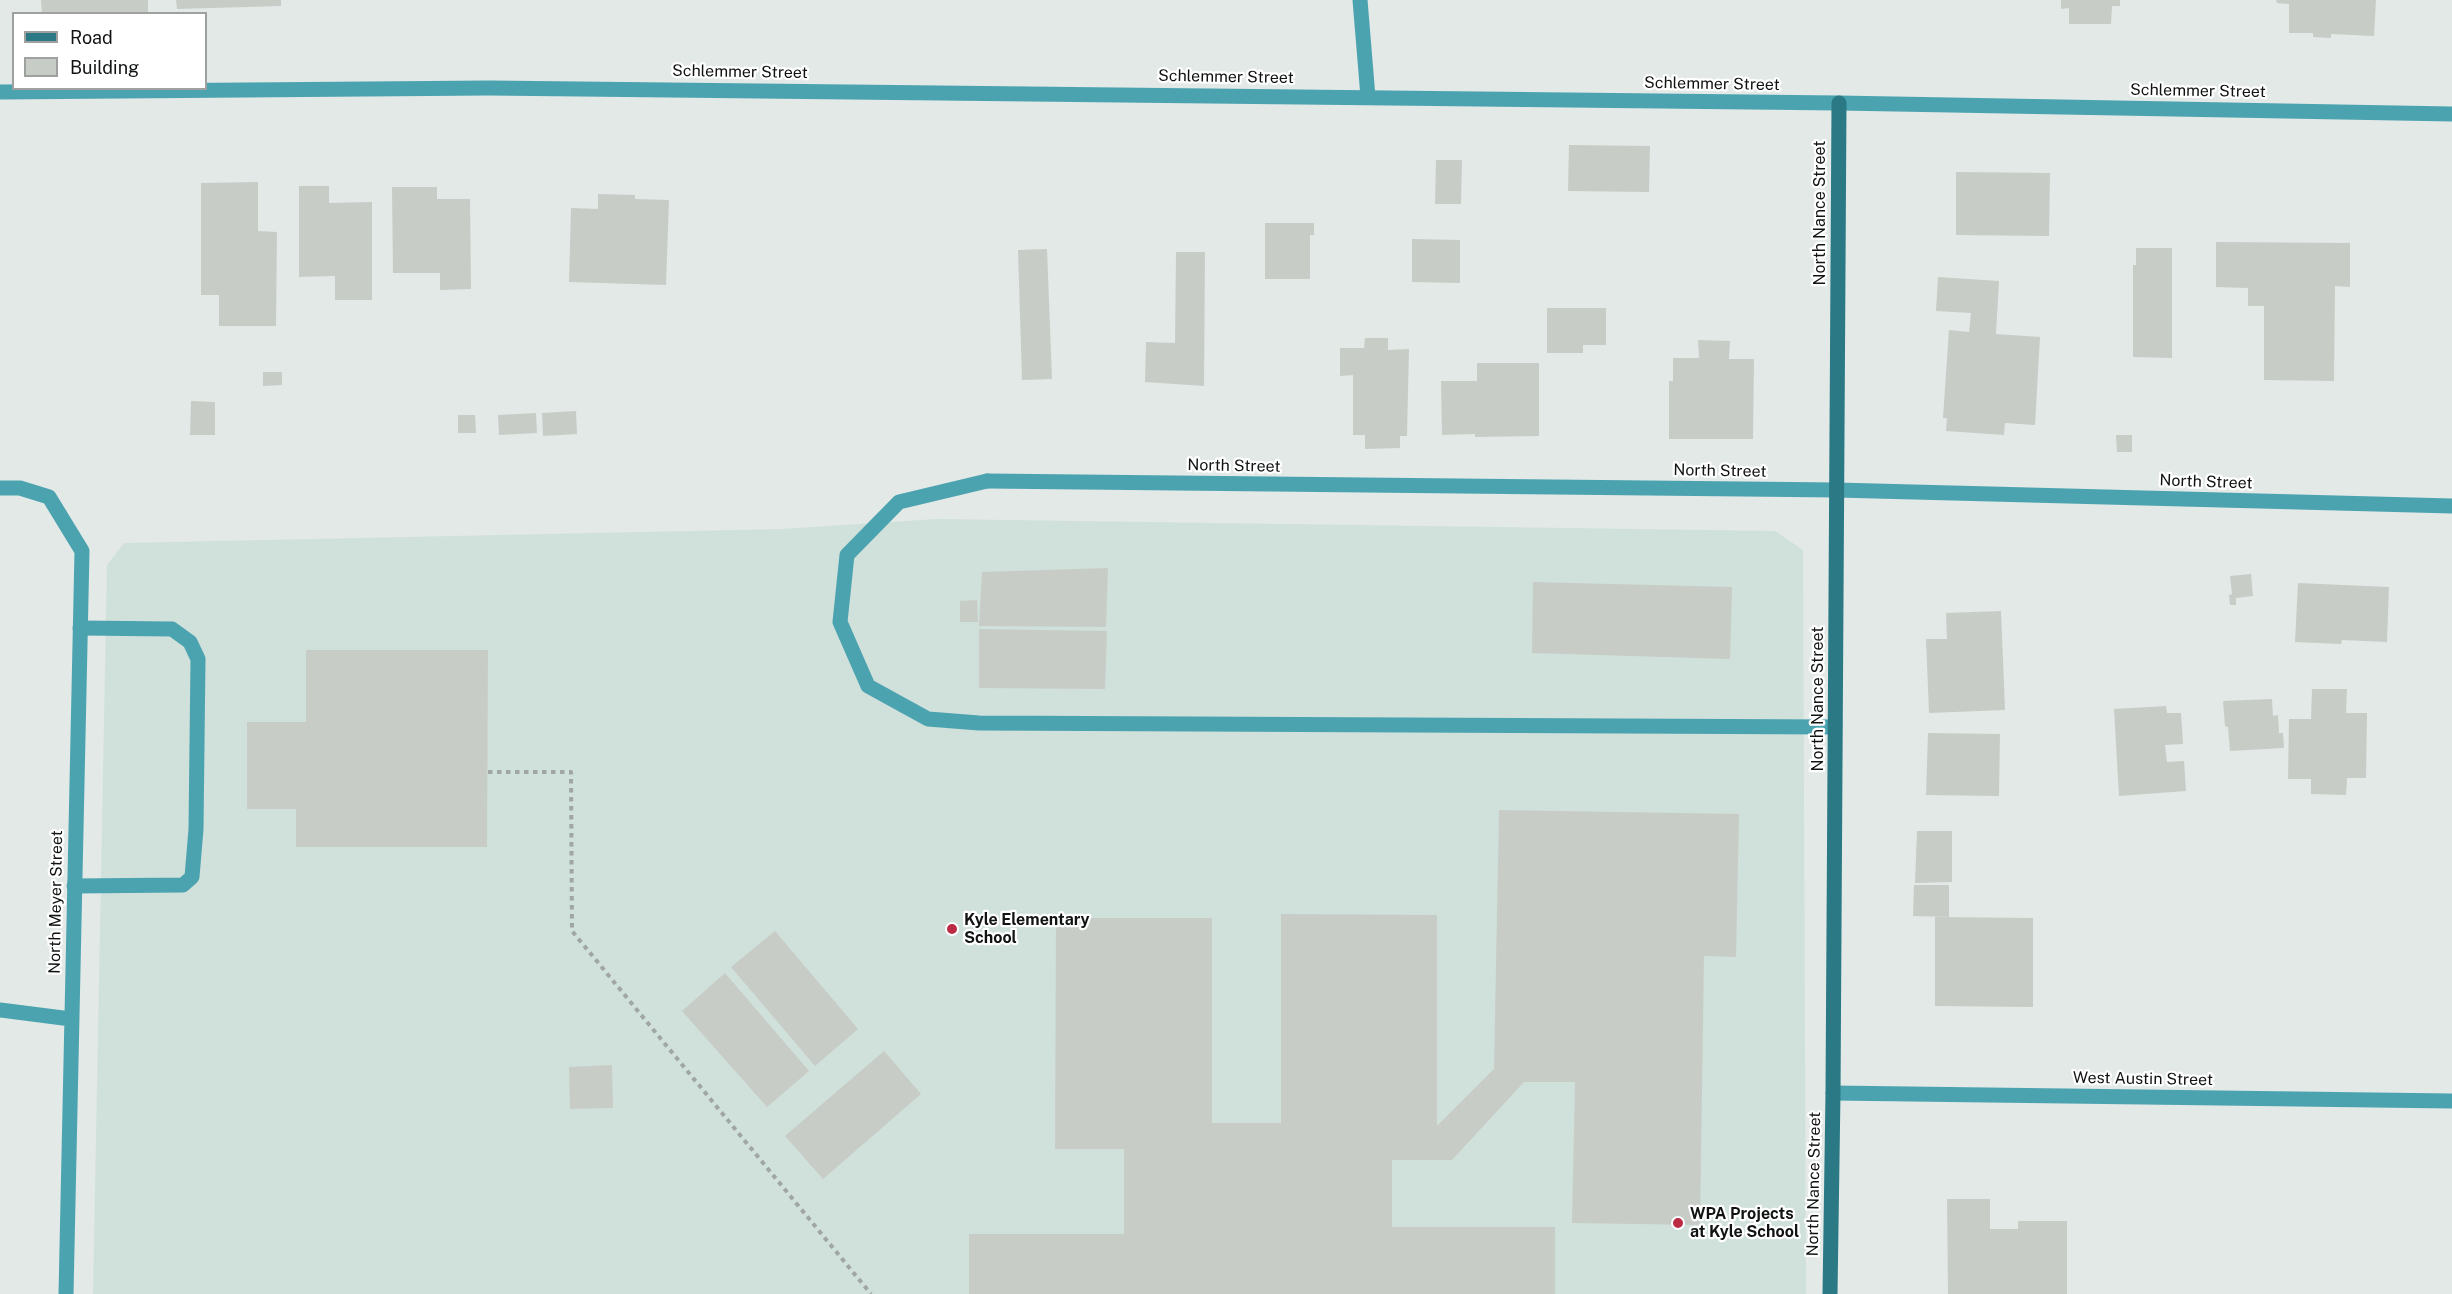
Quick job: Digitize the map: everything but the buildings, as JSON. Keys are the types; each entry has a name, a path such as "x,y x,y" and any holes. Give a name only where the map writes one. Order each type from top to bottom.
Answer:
{"street":[{"path":"1360,0 1368,97"},
{"name":"Schlemmer Street","path":"0,92 489,88 1839,103 2452,114"},
{"name":"North Nance Street","path":"1830,1294 1839,103"},
{"name":"North Street","path":"1835,727 979,723 928,719 868,686 840,622 847,555 900,502 987,481 1837,490 2452,506"},
{"name":"North Meyer Street","path":"0,488 20,488 49,497 82,551 66,1294"},
{"path":"74,886 183,885 192,877 196,829 198,659 190,642 172,629 80,628"},
{"path":"0,1010 71,1019"},
{"name":"West Austin Street","path":"1833,1093 2452,1101"}],"path":[{"path":"488,772 571,772 572,931 871,1294"}],"shaded area":[{"name":"Kyle Elementary School","path":"937,519 1775,531 1803,550 1806,1294 93,1294 107,565 124,543 783,529"}],"place":[{"name":"Kyle Elementary School","path":"952,929"},
{"name":"WPA Projects at Kyle School","path":"1678,1223"}]}
